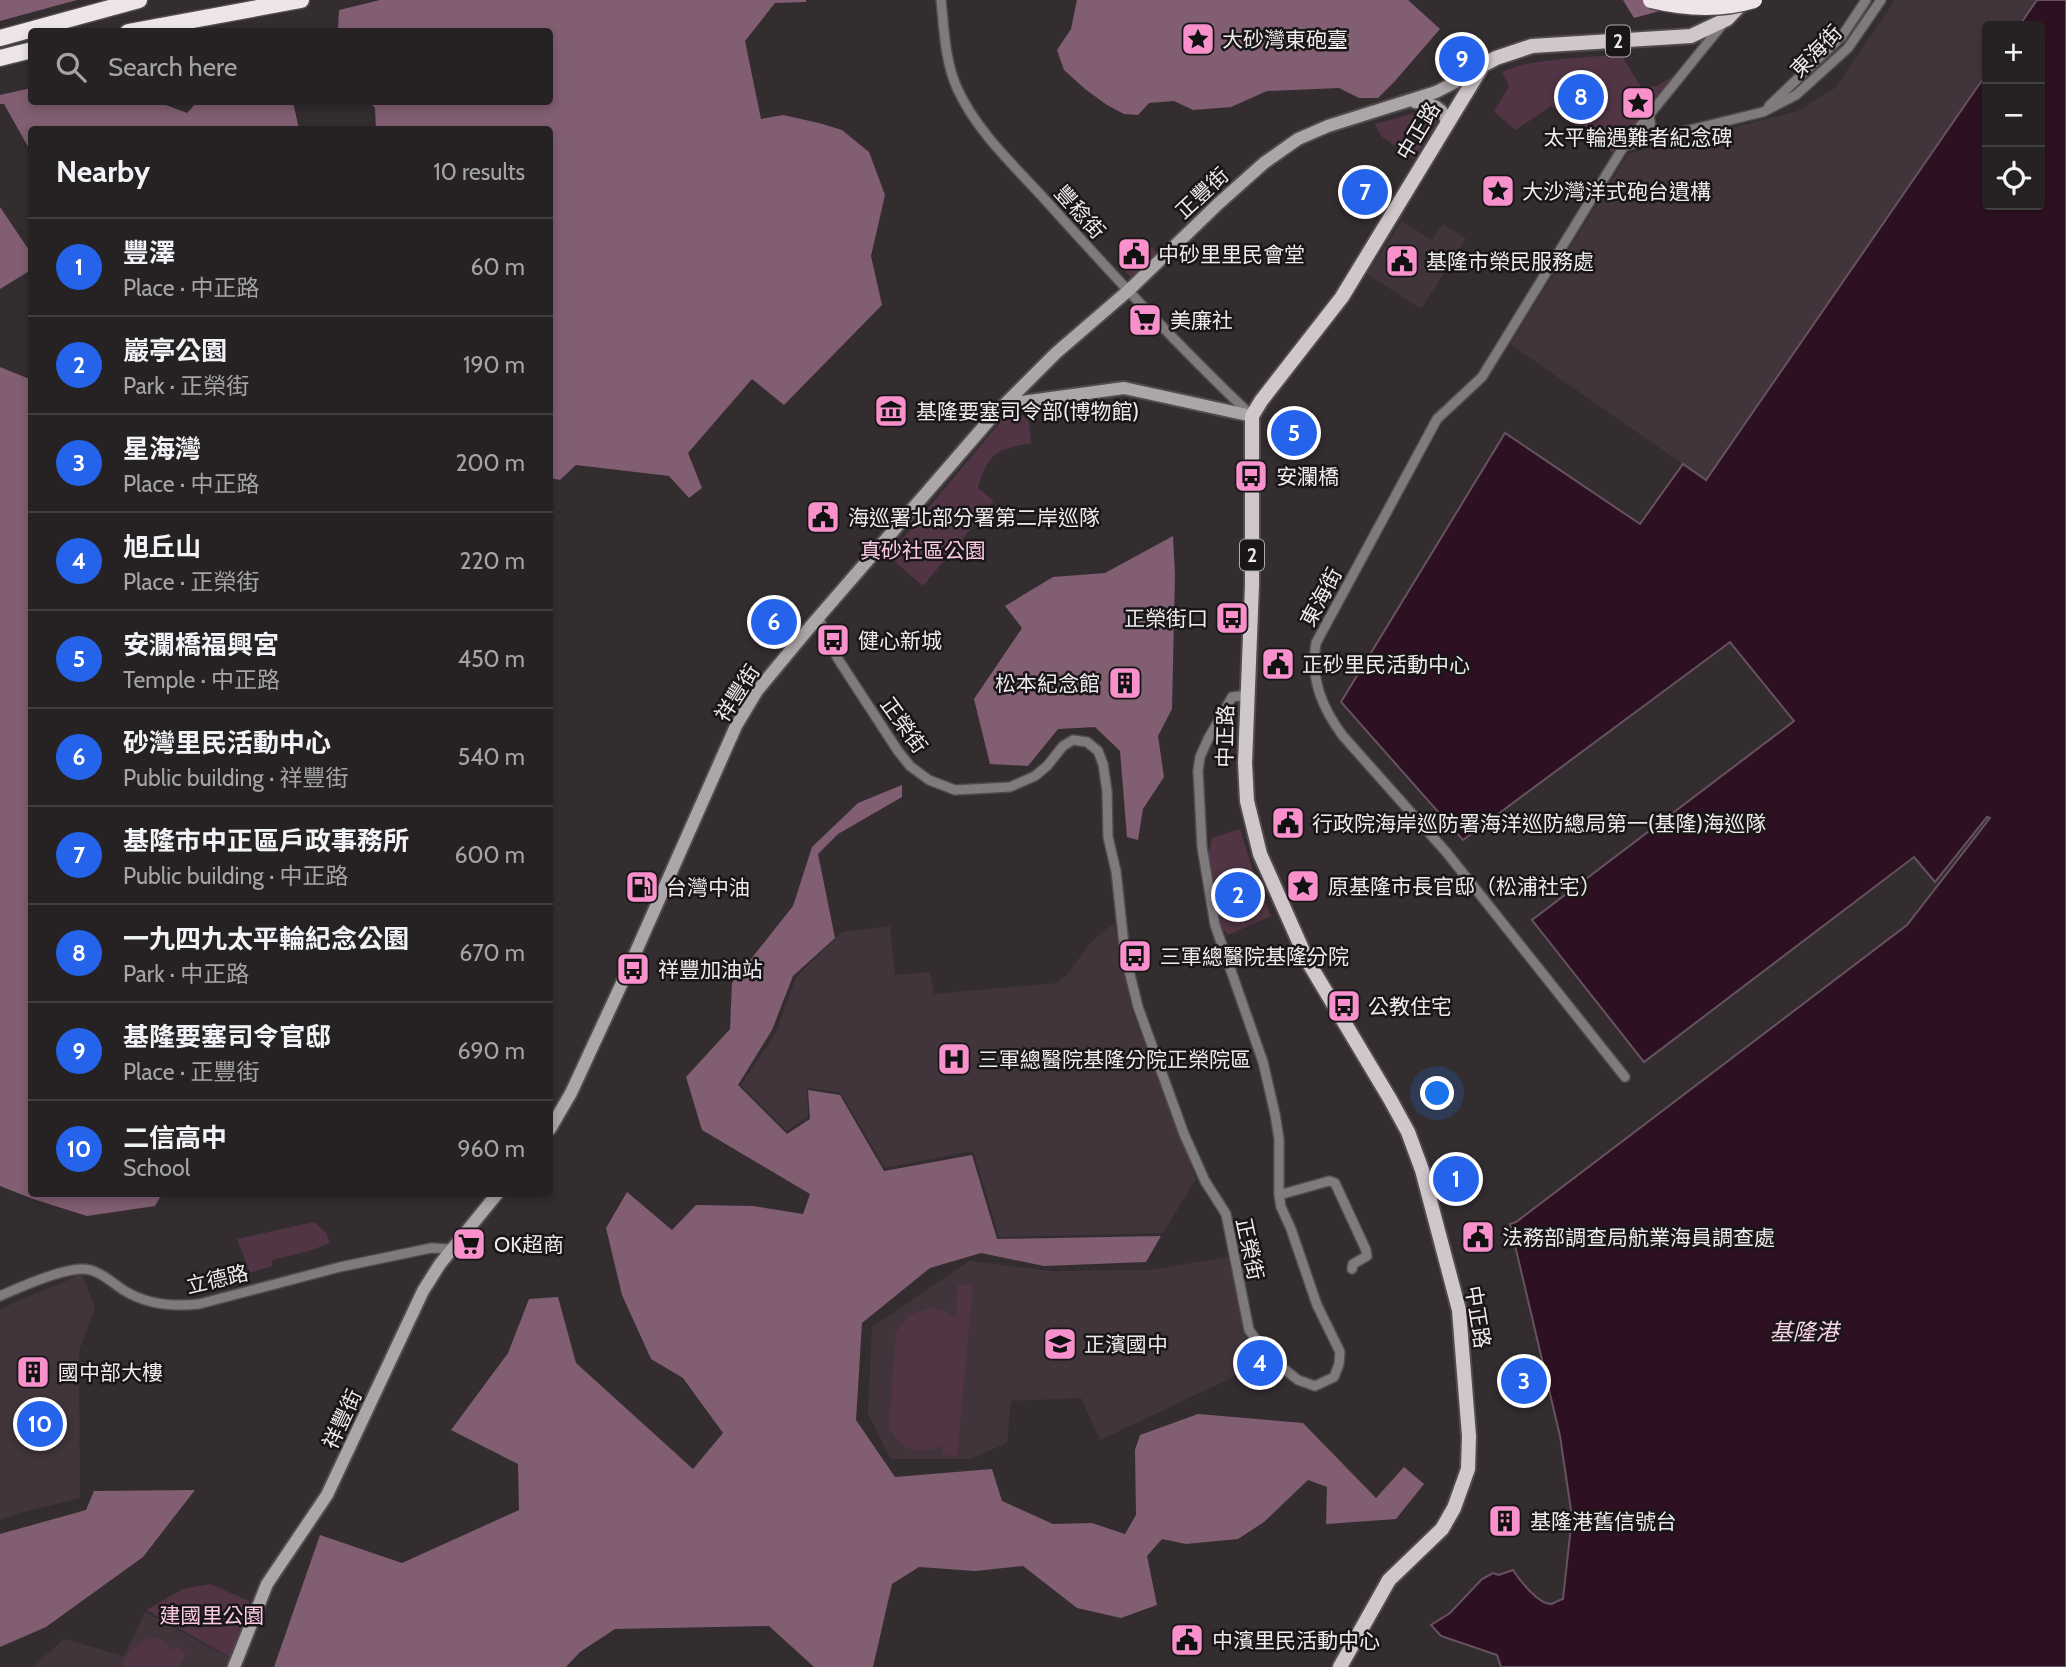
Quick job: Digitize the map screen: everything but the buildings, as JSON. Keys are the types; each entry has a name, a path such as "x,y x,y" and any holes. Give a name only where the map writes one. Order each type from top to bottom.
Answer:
{"highway":[{"path":"36,28 139,0"},
{"path":"143,28 223,7 301,0"},
{"path":"1651,0 1691,7 1722,6 1754,0"},
{"path":"0,38 28,30"},
{"path":"0,58 28,51"}],"main road":[{"name":"2","path":"1483,65 1532,46 1690,36 1727,19 1745,0"},
{"name":"中正路","path":"1340,1667 1390,1580 1442,1529 1462,1489 1470,1448 1460,1320 1425,1182 1408,1132 1307,960 1260,854 1253,829 1246,789 1252,585 1252,416 1342,297 1483,65"}],"street":[{"name":"豐稔街","path":"941,0 950,68 956,87 980,128 1129,290 1252,416"},
{"name":"東海街","path":"1763,112 1842,36 1866,0"},
{"name":"東海街","path":"1624,146 1763,112 1797,96 1848,48 1881,0"},
{"name":"東海街","path":"1625,1077 1447,853 1343,736 1319,696 1314,657 1321,632 1437,419 1482,377 1624,146 1727,19"},
{"name":"正豐街","path":"992,417 1030,378 1129,290 1264,163 1298,139 1340,122 1436,92 1483,65"},
{"path":"1408,102 1430,103 1440,107 1446,115 1447,125"},
{"path":"1649,115 1651,127 1659,134 1666,135"},
{"path":"1030,378 1030,395 1038,400"},
{"name":"祥豐街","path":"553,1124 571,1093 736,726 757,691 992,417 1022,402 1124,388 1252,416"},
{"name":"正榮街","path":"818,617 838,659 898,751 910,766 929,780 955,790 1010,787 1035,776 1063,746 1073,740 1087,742 1098,751 1107,791 1108,837 1116,870 1125,954 1138,1007 1184,1134 1205,1181 1226,1214 1249,1330 1269,1357 1298,1380 1314,1386 1334,1377 1340,1352 1317,1305 1281,1207 1279,1139 1272,1101 1263,1062 1215,925 1202,848 1198,771 1200,757 1232,696 1247,695"},
{"path":"1279,1195 1329,1181 1335,1183 1366,1250 1367,1256 1353,1264 1352,1269"},
{"name":"祥豐街","path":"234,1667 267,1584 327,1495 423,1291 440,1264 495,1197"},
{"name":"立德路","path":"0,1296 66,1272 82,1269 98,1273 142,1299 177,1306 199,1304 340,1267 431,1248 452,1249"}],"shaded area":[{"path":"0,0 77,0 0,21"},
{"path":"380,0 806,0 775,3 745,41 761,119 783,115 842,130 869,152 885,195 871,256 882,305 784,405 752,379 688,453 702,488 689,498 669,476 576,465 560,480 553,479 553,126 376,126 372,105 553,105 553,28 338,28 339,10"},
{"path":"1077,0 1408,0 1440,29 1378,98 1359,98 1339,88 1267,91 1231,107 1193,110 1174,101 1149,103 1138,115 1124,114 1085,89 1064,70 1057,50 1071,29"},
{"path":"1623,0 1693,0 1634,18"},
{"path":"1895,0 2036,0 2021,21 1982,21 1982,78 1706,480 1510,344 1628,154 1798,111 1835,88"},
{"path":"28,89 28,105 166,105 187,113 194,105 294,105 298,126 28,126 28,147 4,104 0,104 0,95"},
{"path":"0,207 28,249 28,272 0,289"},
{"path":"1402,221 1432,240 1443,224 1466,239 1421,309 1367,274"},
{"path":"0,367 28,378 28,1197 160,1197 155,1206 87,1216 33,1199 0,1186"},
{"path":"1173,536 1175,574 1172,709 1158,736 1164,777 1143,809 1138,840 1127,837 1120,751 1095,727 1058,729 1028,766 990,764 974,699 1022,628 1005,606 1053,577 1105,573"},
{"path":"902,785 902,797 838,834 818,854 835,938 793,976 772,1030 738,1085 787,1134 810,1119 808,1090 840,1095 884,1171 972,1155 997,1239 1161,1236 1146,1262 1044,1266 981,1253 930,1268 862,1323 856,1420 895,1477 992,1469 1002,1501 1053,1524 1092,1523 1125,1534 1136,1515 1135,1450 1140,1435 1198,1414 1303,1423 1376,1498 1404,1467 1424,1484 1396,1519 1326,1524 1327,1487 1308,1480 1264,1522 1238,1539 1186,1544 1162,1539 1147,1556 1157,1605 1121,1618 1077,1608 1023,1566 975,1571 919,1567 892,1584 873,1667 814,1667 769,1626 615,1629 580,1652 566,1667 274,1667 320,1535 402,1563 519,1510 518,1464 451,1430 508,1353 529,1299 558,1297 576,1363 693,1469 723,1433 683,1378 651,1359 622,1295 606,1228 627,1192 672,1230 696,1205 753,1206 803,1214 810,1194 702,1130 686,1077 730,1029 732,983 793,906 812,847 858,803"},
{"name":"三軍總醫院基隆分院正榮院區","path":"1114,923 1132,1011 1196,1179 1163,1233 999,1237 973,1151 885,1168 840,1092 807,1088 808,1116 787,1131 741,1085 776,1033 796,977 842,932 890,926 895,975 930,972 934,994 1057,983 1066,976 1091,942"},
{"name":"正濱國中","path":"1228,1257 1253,1362 1242,1373 1100,1440 1081,1398 1011,1401 1007,1443 970,1459 890,1459 868,1413 872,1327 969,1261 1050,1271 1148,1270"},
{"path":"82,1274 95,1308 79,1351 80,1498 0,1520 0,1309"},
{"path":"195,1490 143,1557 46,1627 0,1647 0,1534 86,1510 94,1491"},
{"path":"145,1612 232,1659 228,1667 32,1667 64,1639 124,1656"}],"green space":[{"path":"1622,56 1641,87 1657,86 1675,75 1614,154 1551,106 1516,130 1494,112 1509,86 1502,72 1538,62"},
{"path":"1425,110 1433,112 1437,122 1414,159 1381,136 1375,124"},
{"path":"1152,247 1158,254 1132,278 1125,272"},
{"name":"真砂社區公園","path":"1028,415 1031,443 1001,451 990,460 978,488 994,501 923,586 888,556 1002,420"},
{"path":"1240,829 1271,916 1228,935 1219,924 1207,863 1212,838"},
{"path":"314,1222 326,1233 330,1243 272,1260 272,1266 250,1273 237,1239"},
{"path":"958,1285 973,1285 957,1456 943,1455 943,1446 918,1450 904,1446 893,1435 889,1426 896,1333 907,1317 928,1308 945,1311 956,1319"},
{"name":"建國里公園","path":"210,1584 249,1601 250,1615 230,1657 146,1610 183,1589"},
{"path":"153,1638 165,1641 173,1651 176,1646 186,1652 179,1667 121,1667 137,1645"}],"water":[{"name":"基隆港","path":"2037,0 2066,0 2066,1667 1501,1667 1497,1655 1441,1636 1431,1625 1450,1613 1482,1579 1493,1573 1499,1575 1513,1570 1536,1597 1547,1604 1563,1599 1572,1517 1560,1436 1510,1224 1907,925 1990,818 1987,817 1935,882 1914,857 1644,1062 1532,920 1794,721 1730,642 1463,840 1341,702 1505,433 1640,524 1683,464 1706,480 1982,80 1982,210 2045,210 2045,21 2022,21"}],"place":[{"name":"大砂灣東砲臺","path":"1198,39"},
{"name":"基隆要塞司令官邸","path":"1462,59"},
{"name":"一九四九太平輪紀念公園","path":"1581,97"},
{"name":"太平輪遇難者紀念碑","path":"1638,103"},
{"name":"大沙灣洋式砲台遺構","path":"1498,191"},
{"name":"基隆市中正區戶政事務所","path":"1365,192"},
{"name":"中砂里里民會堂","path":"1134,254"},
{"name":"基隆市榮民服務處","path":"1402,261"},
{"name":"美廉社","path":"1145,320"},
{"name":"基隆要塞司令部(博物館)","path":"891,411"},
{"name":"安瀾橋福興宮","path":"1294,433"},
{"name":"安瀾橋","path":"1251,476"},
{"name":"海巡署北部分署第二岸巡隊","path":"823,517"},
{"name":"正榮街口","path":"1232,618"},
{"name":"砂灣里民活動中心","path":"774,622"},
{"name":"健心新城","path":"833,640"},
{"name":"正砂里民活動中心","path":"1278,664"},
{"name":"松本紀念館","path":"1125,683"},
{"name":"行政院海岸巡防署海洋巡防總局第一(基隆)海巡隊","path":"1288,823"},
{"name":"原基隆市長官邸（松浦社宅）","path":"1303,886"},
{"name":"台灣中油","path":"642,887"},
{"name":"巖亭公園","path":"1238,895"},
{"name":"三軍總醫院基隆分院","path":"1135,956"},
{"name":"祥豐加油站","path":"633,969"},
{"name":"公教住宅","path":"1344,1006"},
{"name":"三軍總醫院基隆分院正榮院區","path":"954,1059"},
{"name":"豐澤","path":"1456,1179"},
{"name":"法務部調查局航業海員調查處","path":"1478,1237"},
{"name":"OK超商","path":"469,1244"},
{"name":"正濱國中","path":"1060,1344"},
{"name":"旭丘山","path":"1260,1363"},
{"name":"國中部大樓","path":"33,1372"},
{"name":"星海灣","path":"1524,1381"},
{"name":"二信高中","path":"40,1424"},
{"name":"基隆港舊信號台","path":"1505,1521"},
{"name":"中濱里民活動中心","path":"1187,1640"}]}
